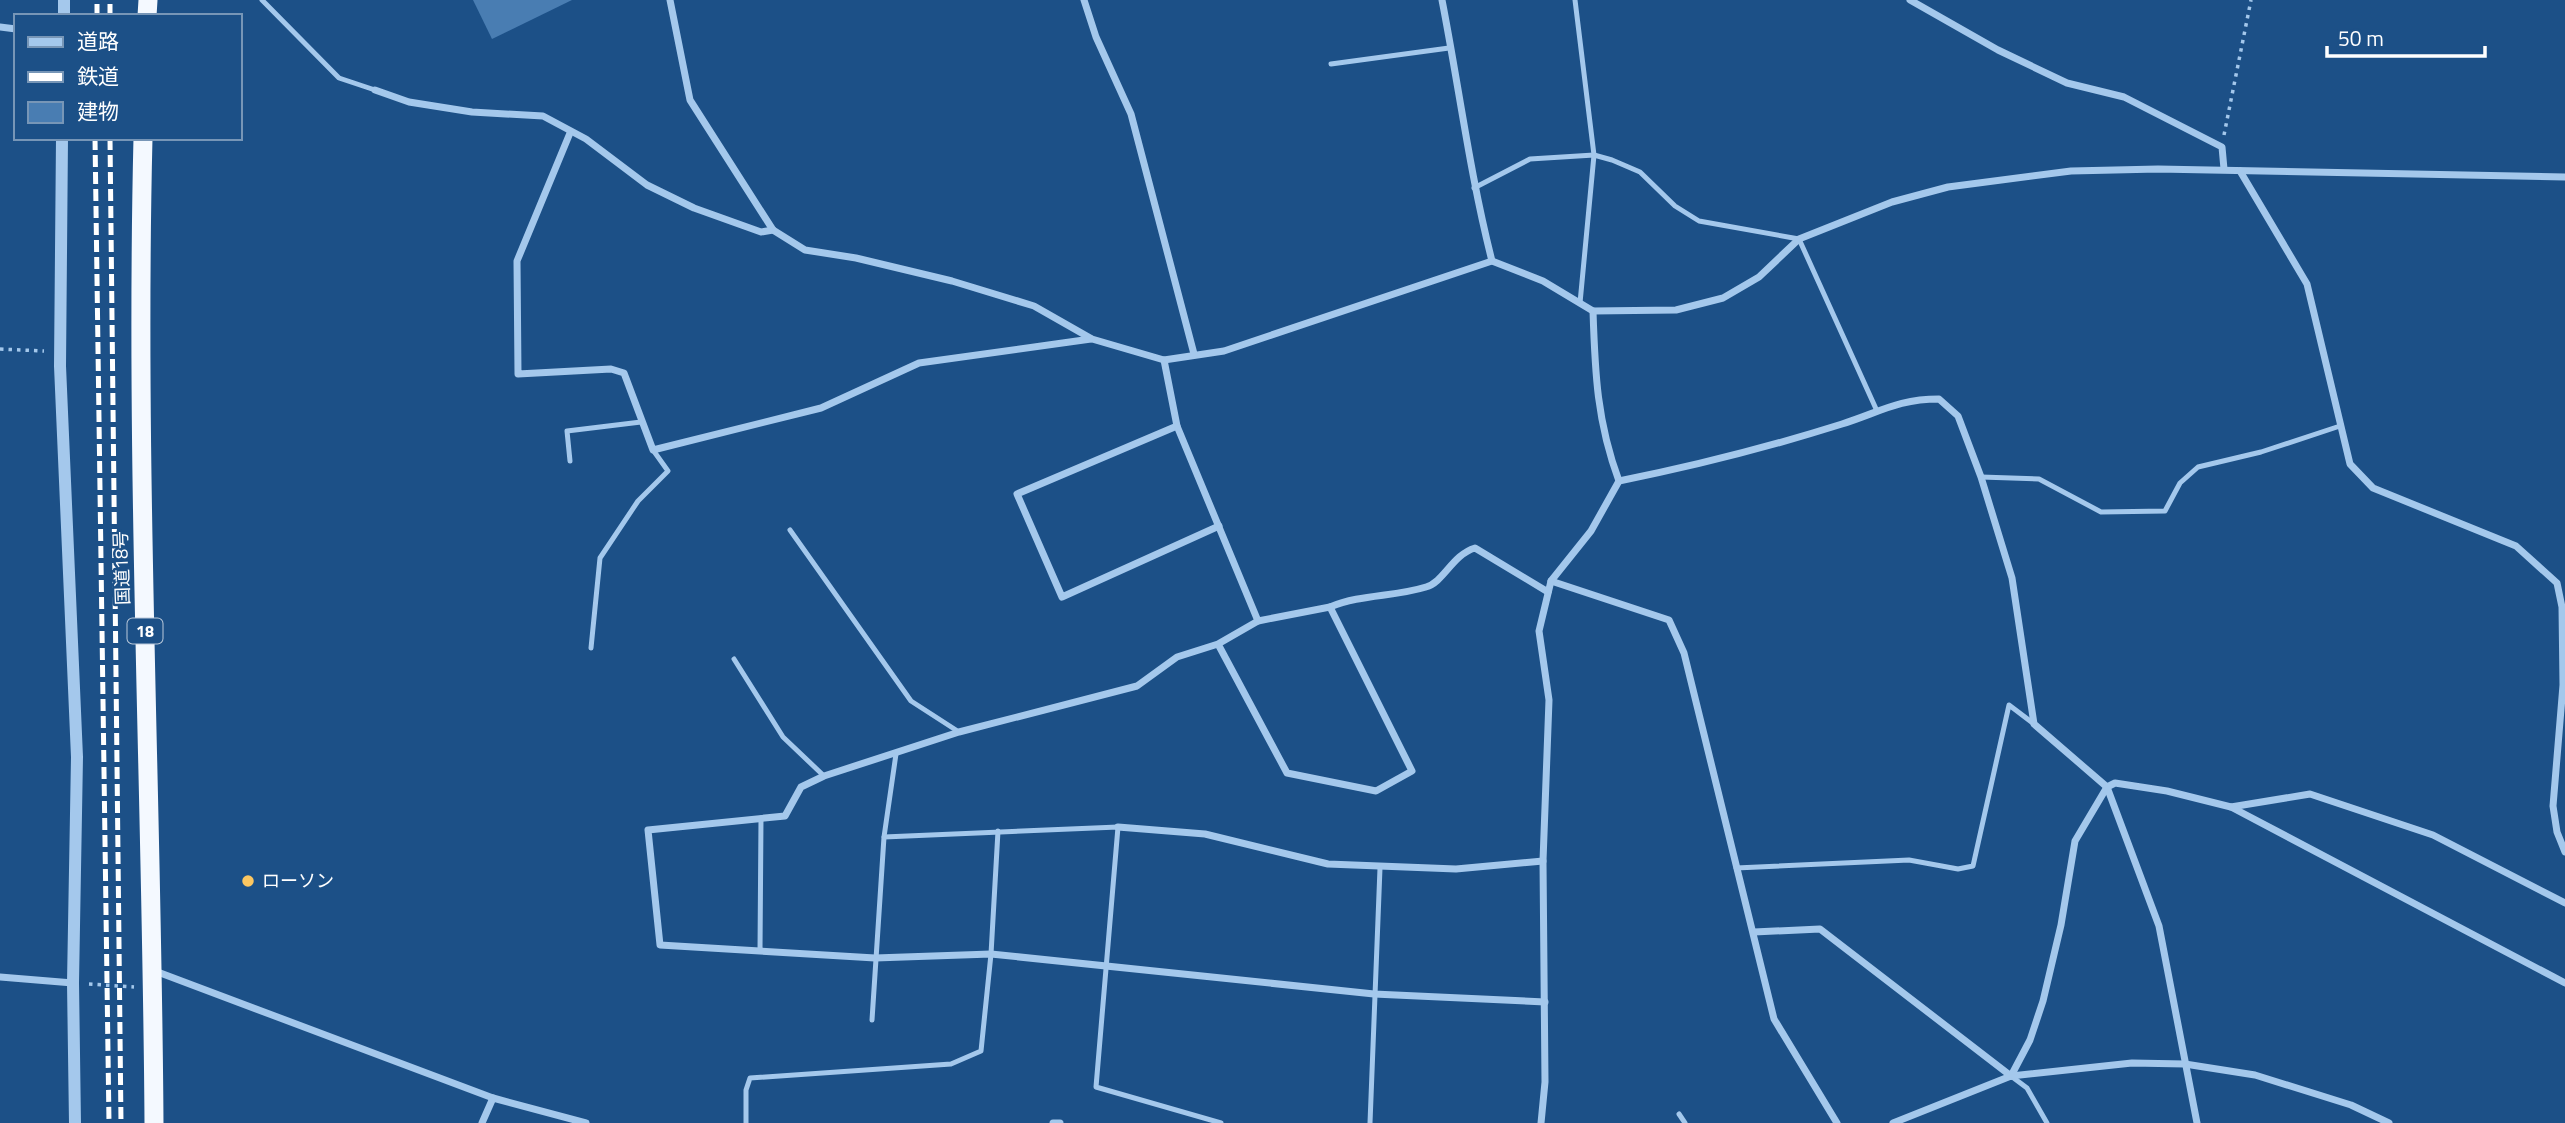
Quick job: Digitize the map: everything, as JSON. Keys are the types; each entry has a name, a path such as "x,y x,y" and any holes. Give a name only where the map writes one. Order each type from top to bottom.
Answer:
{"highway":[{"name":"国道18号","path":"142,140 141,466 154,979 154,1123"}],"street":[{"path":"670,0 690,100 773,230 805,250 856,258 940,278 1034,306 1092,339 1164,360 1224,351 1492,261 1543,281 1593,311 1676,310 1723,298 1759,277 1799,239 1892,202 1948,187 2071,172 2224,169 2565,177"},
{"path":"1084,0 1096,37 1131,114 1194,354"},
{"path":"1442,0 1449,48 1460,93 1474,188 1492,261"},
{"path":"1910,0 1998,50 2067,83 2124,97 2222,147 2224,169"},
{"path":"374,90 410,102 472,112 543,116 570,133 586,139 647,185 761,232 773,230"},
{"path":"570,133 517,261 518,374 611,369 624,373 653,450 821,408 919,363 1092,339"},
{"path":"62,140 60,352 77,757 73,983 75,1123"},
{"path":"2240,171 2307,285 2350,464 2373,488 2516,546 2561,582 2563,685 2553,806 2557,832 2565,852"},
{"path":"1593,311 1598,410 1605,444 1619,481"},
{"path":"1164,360 1177,426 1258,621"},
{"path":"1541,1123 1545,1082 1543,861 1549,700 1539,631 1551,581 1591,531 1619,481 1683,468 1877,411 1909,399 1940,400 1958,416 1981,477 2012,578 2034,724 2107,787 2159,926 2197,1123"},
{"path":"1177,426 1017,494 1062,597 1219,526"},
{"path":"1545,1002 1374,994 991,954 875,958 660,944 648,830 785,816 801,788 824,776 959,732 1137,686 1177,657 1218,644 1258,621 1330,607 1347,600 1429,587 1462,552 1475,548 1548,592"},
{"path":"1551,581 1669,620 1684,653 1774,1019 1837,1123"},
{"path":"1218,644 1287,774 1376,791 1412,771 1330,607"},
{"path":"2011,1076 2030,1040 2043,1001 2061,925 2075,841 2107,787 2115,783 2167,791 2231,807 2565,983"},
{"path":"2231,807 2310,794 2433,835 2565,903"},
{"path":"1118,827 1205,834 1328,864 1456,869 1543,861"},
{"path":"1754,932 1820,929 2011,1076"},
{"path":"0,977 73,983"},
{"path":"154,979 493,1098 586,1123"},
{"path":"1893,1123 2011,1076 2132,1063 2185,1064 2255,1074 2351,1105 2389,1123"},
{"path":"482,1123 493,1098"},
{"path":"1052,1123 1060,1123"}],"lane":[{"path":"262,0 339,78 374,90"},
{"path":"1574,0 1594,156 1580,303"},
{"path":"1331,64 1449,48"},
{"path":"1474,188 1530,159 1594,156 1612,160 1640,173 1675,206 1699,221 1799,239 1839,333 1877,411"},
{"path":"570,461 567,431 641,422"},
{"path":"1981,477 2039,479 2101,512 2165,511 2180,483 2198,467 2261,452 2340,426"},
{"path":"591,648 600,558 638,501 668,471 653,450"},
{"path":"790,530 911,701 959,732"},
{"path":"734,659 783,737 824,776"},
{"path":"1736,868 1909,860 1958,869 1973,866 2009,705 2034,724"},
{"path":"872,1020 884,837 896,754"},
{"path":"760,950 761,818"},
{"path":"884,837 1118,827 1104,964 1096,1087 1221,1123"},
{"path":"746,1123 746,1090 750,1078 951,1064 981,1051 991,954 998,831"},
{"path":"1370,1123 1380,868"},
{"path":"2011,1076 2027,1088 2047,1123"},
{"path":"1679,1114 1685,1123"}],"path":[{"path":"2222,147 2250,0"},
{"path":"0,349 60,352"},
{"path":"73,983 154,979"}],"building":[{"path":"473,0 572,0 492,39"}],"railway":[{"path":"97,0 97,14"},
{"path":"110,0 110,14"},
{"path":"95,140 109,1123"},
{"path":"110,140 121,1123"}],"place":[{"name":"ローソン","path":"248,881"}]}
